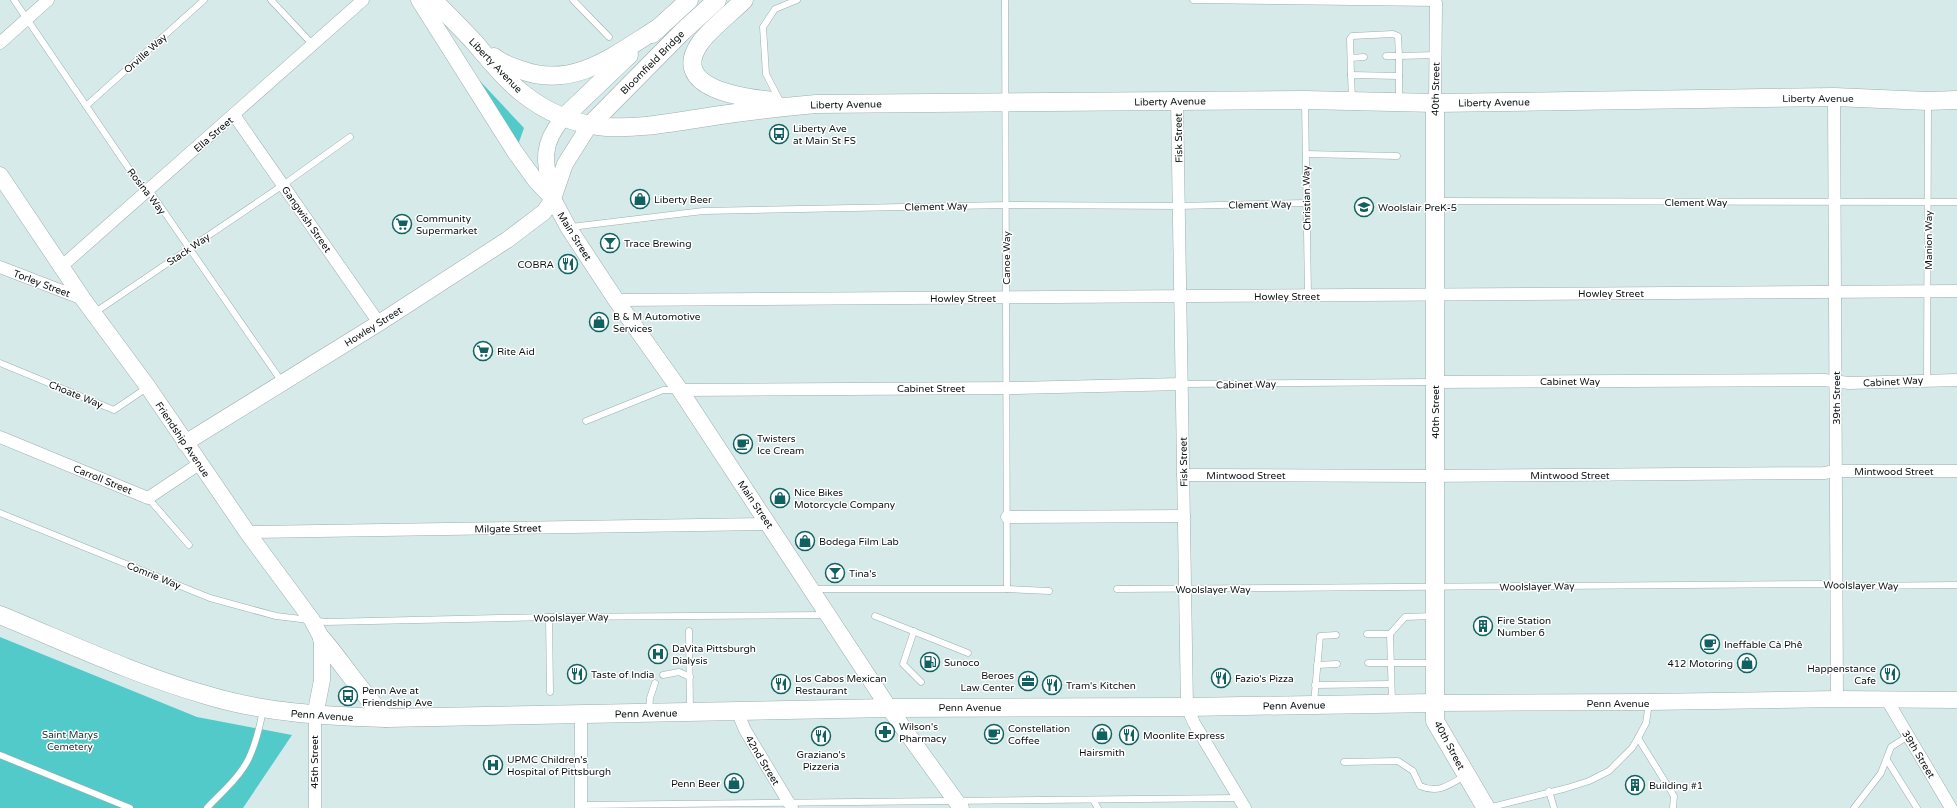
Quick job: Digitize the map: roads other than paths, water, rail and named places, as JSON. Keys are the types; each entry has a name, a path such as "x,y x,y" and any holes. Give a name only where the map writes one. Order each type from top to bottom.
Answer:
{"main road":[{"name":"Main Street","path":"419,0 515,152 536,181 553,199 568,227 616,300 680,390 811,589 830,615 889,708 959,805"},
{"name":"Liberty Avenue","path":"432,0 520,91 563,118 589,126 624,129 783,104 1005,103 1177,100 1305,100 1435,103 1834,97 1957,100"},
{"name":"Bloomfield Bridge","path":"563,118 604,69 660,26 689,0"},
{"name":"Bloomfield Bridge","path":"589,126 683,31 717,0"},
{"path":"744,0 700,43 693,60 695,70 699,79 726,93 783,104"},
{"path":"461,29 496,60 528,73 556,76 574,74 590,69 604,69"},
{"name":"40th Street","path":"1435,103 1435,721 1486,808"},
{"name":"Main Street","path":"553,199 545,160 546,145 555,128 563,118"},
{"path":"553,199 565,164 589,126"},
{"name":"Friendship Avenue","path":"0,175 83,299 148,387 199,464 312,620 322,639 322,680 315,716"},
{"name":"Howley Street","path":"185,443 379,323 507,240 544,212 553,199"},
{"name":"Penn Avenue","path":"0,615 170,684 207,696 263,709 315,716 386,718 889,708 1187,707 1392,703 1649,702 1837,699 1957,700"},
{"path":"322,639 339,659 368,700 386,718"}],"street":[{"path":"0,43 48,0"},
{"name":"Ella Street","path":"62,266 363,0"},
{"name":"40th Street","path":"1435,103 1436,3"},
{"name":"39th Street","path":"1834,97 1837,699"},
{"name":"Fisk Street","path":"1177,100 1187,707 1194,723 1242,803"},
{"name":"Gangwish Street","path":"234,115 379,323"},
{"name":"Torley Street","path":"0,267 83,299"},
{"name":"Howley Street","path":"616,300 1957,291"},
{"name":"Cabinet Way","path":"1435,382 1824,380 1849,383 1957,380"},
{"name":"Cabinet Street","path":"680,390 1006,388 1182,384"},
{"name":"Carroll Street","path":"0,438 148,498"},
{"path":"148,498 199,464"},
{"name":"Mintwood Street","path":"1183,475 1824,474 1836,471 1957,471"},
{"path":"1007,517 1184,516"},
{"name":"Milgate Street","path":"247,532 769,524"},
{"name":"39th Street","path":"1887,700 1951,808"},
{"name":"42nd Street","path":"737,711 745,730 790,805"},
{"path":"581,714 581,806"},
{"name":"45th Street","path":"314,808 315,716"}],"lane":[{"name":"Rosina Way","path":"14,0 138,182 149,190 282,382"},
{"name":"Orville Way","path":"86,106 204,0"},
{"path":"272,0 313,45"},
{"path":"573,0 609,37"},
{"path":"783,104 766,74 763,27 775,9 797,0"},
{"name":"Canoe Way","path":"1005,0 1007,589"},
{"path":"1193,0 1436,3"},
{"path":"1352,101 1350,39 1357,35 1393,34 1398,36 1399,102"},
{"path":"1386,56 1436,55"},
{"path":"1350,58 1364,57"},
{"path":"1351,75 1399,76"},
{"name":"Christian Way","path":"1305,100 1308,295"},
{"name":"Manion Way","path":"1927,380 1928,100"},
{"name":"Stack Way","path":"94,313 283,185 350,137"},
{"path":"1306,154 1397,156"},
{"name":"Clement Way","path":"1436,201 1957,202"},
{"name":"Clement Way","path":"568,227 704,211 1006,205 1179,206 1306,203"},
{"name":"Choate Way","path":"0,363 114,410 148,387"},
{"name":"Cabinet Way","path":"1182,384 1435,382"},
{"path":"586,420 663,390 680,390"},
{"path":"148,498 189,545"},
{"name":"Comrie Way","path":"0,513 210,598 276,616 312,620"},
{"name":"Woolslayer Way","path":"1117,589 1836,584 1957,585"},
{"path":"811,589 1007,589 1049,591"},
{"name":"Woolslayer Way","path":"312,620 326,622 549,617 830,615"},
{"path":"875,616 968,652"},
{"path":"1392,703 1390,634 1405,617 1434,616"},
{"path":"549,617 550,692"},
{"path":"689,631 690,712"},
{"path":"914,631 903,664 921,682"},
{"path":"1367,634 1390,634"},
{"path":"1314,705 1320,636 1336,635"},
{"path":"1368,663 1434,663"},
{"path":"1317,665 1337,664"},
{"path":"663,675 679,672 690,677"},
{"path":"649,712 650,698 655,683"},
{"path":"1315,685 1391,684"},
{"path":"1486,808 1589,781 1609,771 1632,748 1638,738 1646,723 1649,702"},
{"path":"207,808 235,778 249,759 259,729 263,709"},
{"path":"1854,808 1881,773 1891,747 1908,736"},
{"path":"1638,738 1674,796 1673,808"},
{"path":"0,755 130,808"},
{"path":"1887,760 1917,808"},
{"path":"1344,762 1398,761 1413,771 1420,786 1431,791 1445,787 1466,775"},
{"path":"1549,791 1554,808"},
{"path":"581,806 959,805 1093,800 1242,803"},
{"path":"1093,800 1098,808"}],"place":[{"name":"Liberty Ave at Main St FS","path":"779,134"},
{"name":"Liberty Beer","path":"640,199"},
{"name":"Woolslair PreK-5","path":"1364,207"},
{"name":"Community Supermarket","path":"402,224"},
{"name":"Trace Brewing","path":"610,243"},
{"name":"COBRA","path":"568,264"},
{"name":"B & M Automotive Services","path":"599,322"},
{"name":"Rite Aid","path":"483,351"},
{"name":"Twisters Ice Cream","path":"743,444"},
{"name":"Nice Bikes Motorcycle Company","path":"780,498"},
{"name":"Bodega Film Lab","path":"805,541"},
{"name":"Tina's","path":"835,573"},
{"name":"Fire Station Number 6","path":"1483,626"},
{"name":"Ineffable Cà Phê","path":"1710,644"},
{"name":"DaVita Pittsburgh Dialysis","path":"658,654"},
{"name":"Sunoco","path":"930,662"},
{"name":"412 Motoring","path":"1747,663"},
{"name":"Taste of India","path":"577,674"},
{"name":"Happenstance Cafe","path":"1890,674"},
{"name":"Fazio's Pizza","path":"1221,678"},
{"name":"Beroes Law Center","path":"1028,681"},
{"name":"Los Cabos Mexican Restaurant","path":"781,684"},
{"name":"Tram's Kitchen","path":"1052,685"},
{"name":"Penn Ave at Friendship Ave","path":"348,696"},
{"name":"Wilson's Pharmacy","path":"885,732"},
{"name":"Constellation Coffee","path":"994,734"},
{"name":"Hairsmith","path":"1102,734"},
{"name":"Moonlite Express","path":"1129,735"},
{"name":"Graziano's Pizzeria","path":"821,736"},
{"name":"UPMC Children's Hospital of Pittsburgh","path":"493,765"},
{"name":"Penn Beer","path":"734,783"},
{"name":"Building #1","path":"1635,785"}],"park label":[{"name":"Saint Marys Cemetery","path":"70,740"}]}
